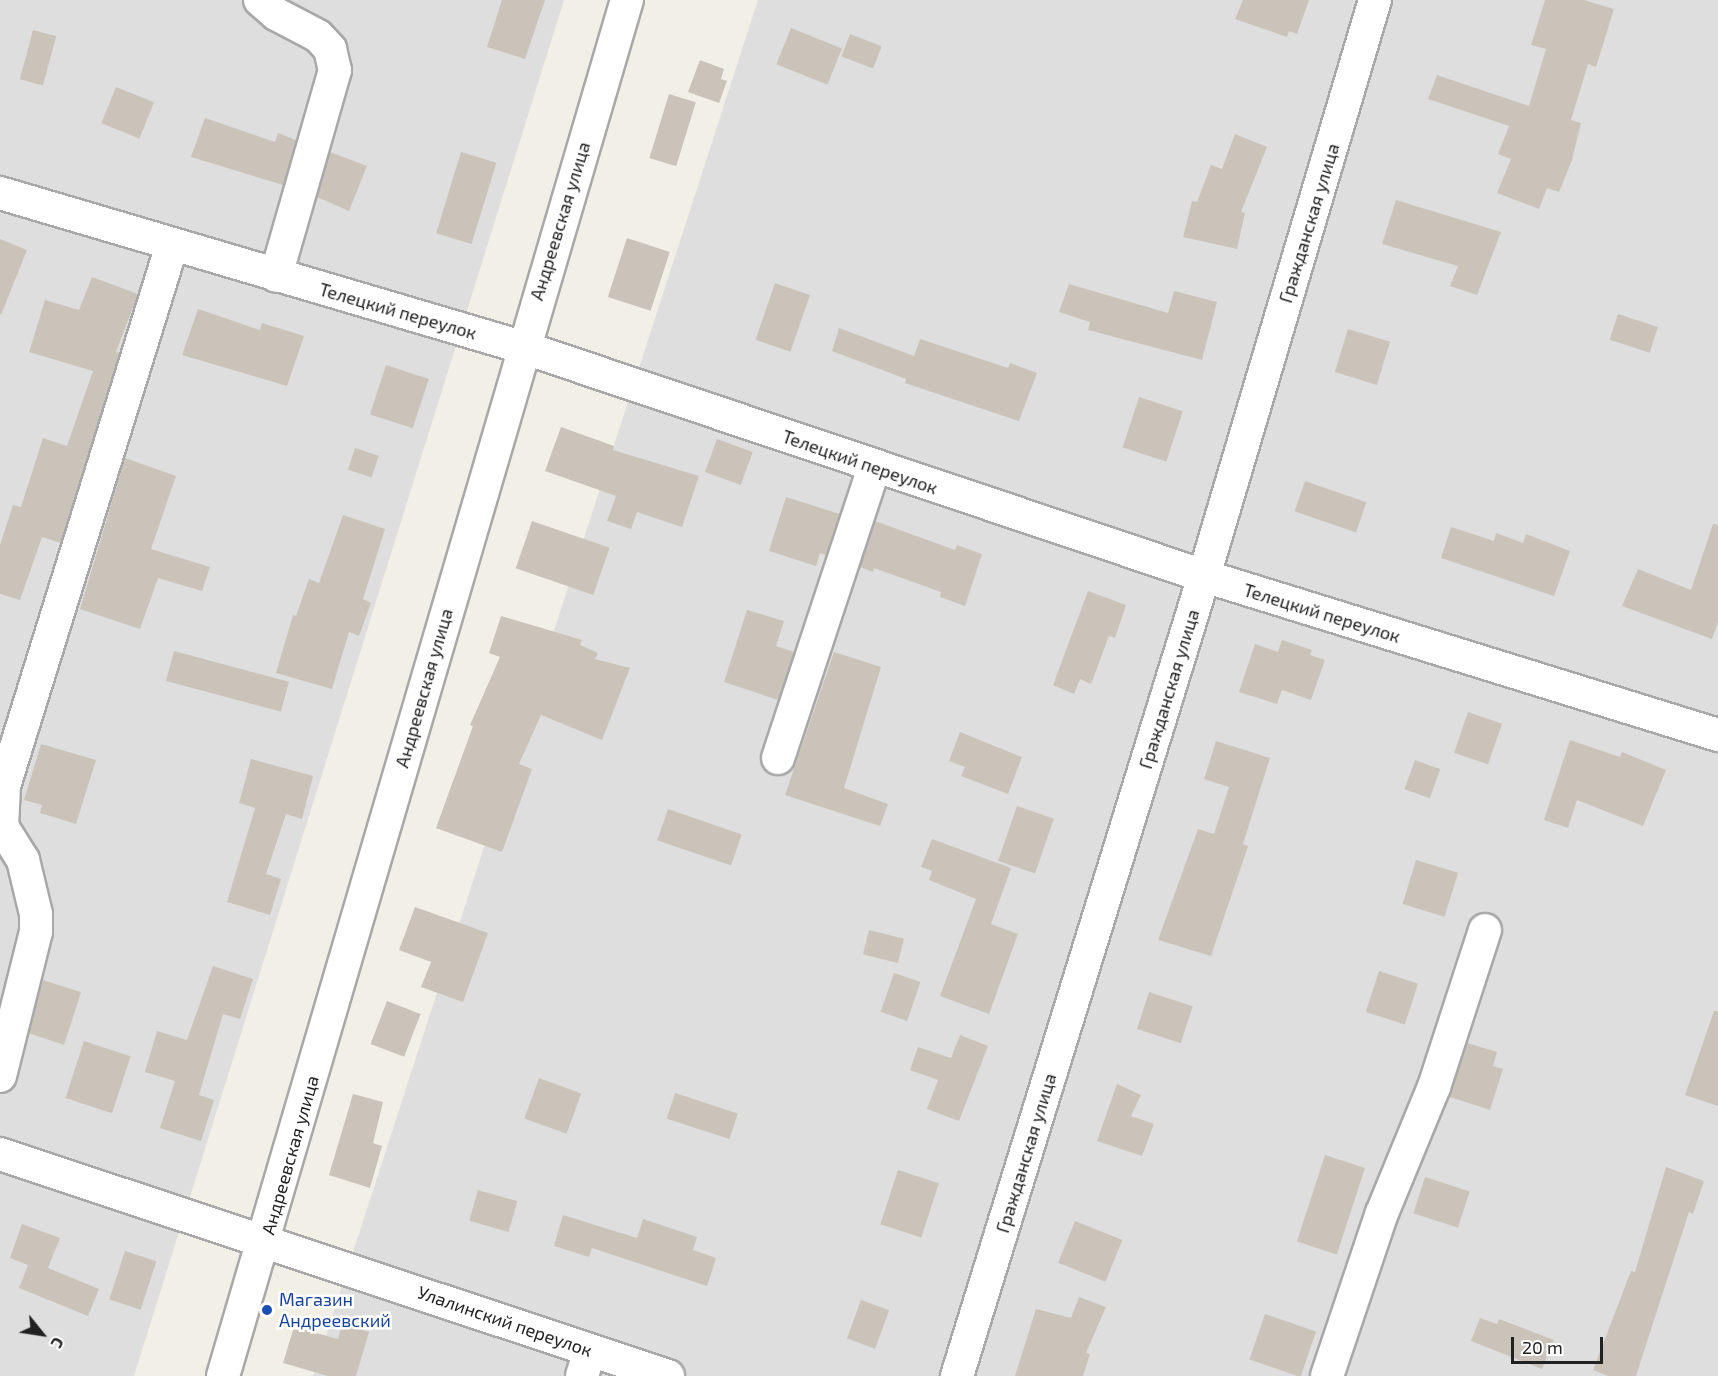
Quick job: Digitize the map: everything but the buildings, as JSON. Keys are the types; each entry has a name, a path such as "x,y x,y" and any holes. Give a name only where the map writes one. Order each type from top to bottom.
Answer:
{"street":[{"path":"260,0 276,14 318,36 334,57 335,70 276,276"},
{"name":"Андреевская улица","path":"223,1376 266,1239 522,347 627,0"},
{"name":"Гражданская улица","path":"957,1376 1204,576 1375,0"},
{"name":"Телецкий переулок","path":"0,193 522,347 1204,576 1718,735"},
{"path":"0,1076 36,932 32,885 22,860 2,827 4,786 172,245"},
{"path":"778,758 874,467"},
{"path":"1327,1376 1382,1213 1434,1087 1485,930"},
{"name":"Улалинский переулок","path":"0,1154 266,1239 586,1363 668,1376"}],"shaded area":[{"path":"0,0 564,0 134,1376 0,1376"},
{"path":"758,0 1718,0 1718,1376 313,1376"}],"place":[{"name":"Магазин Андреевский","path":"267,1310"}]}
